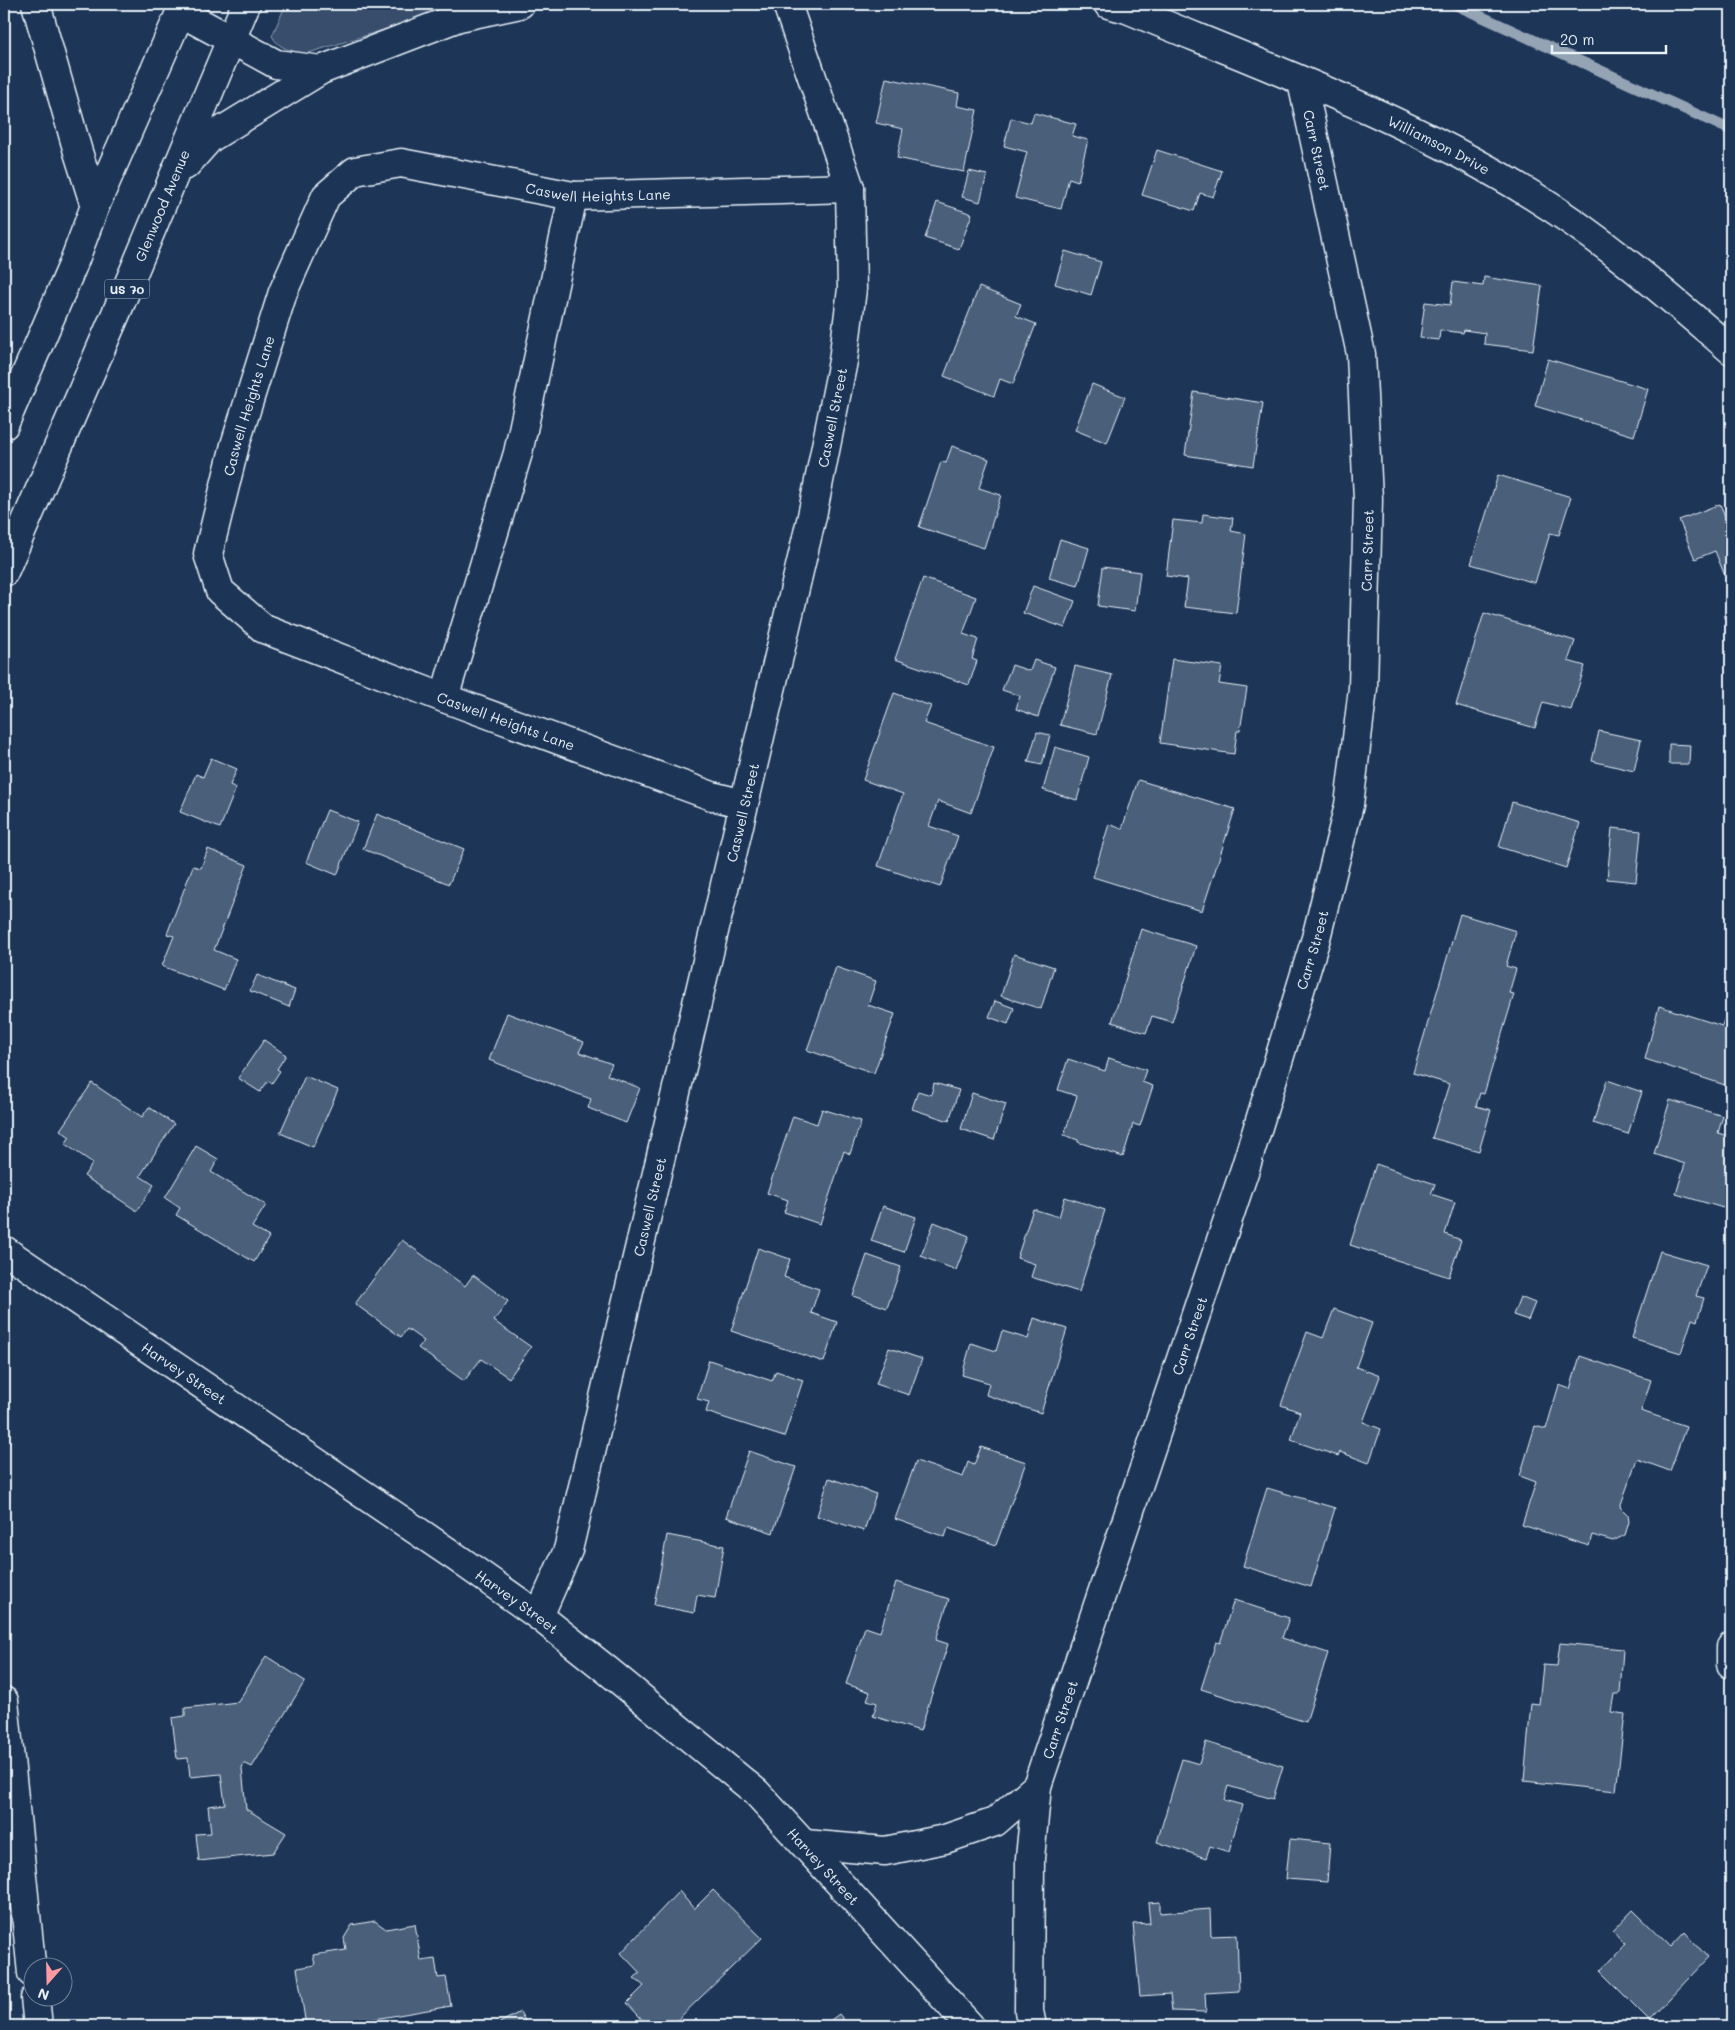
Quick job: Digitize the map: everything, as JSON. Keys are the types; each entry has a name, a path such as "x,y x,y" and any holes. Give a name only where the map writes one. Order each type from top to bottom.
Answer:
{"street":[{"path":"36,4 95,206"},
{"name":"Glenwood Avenue","path":"4,572 121,302 246,4"},
{"path":"170,183 210,138 321,70 459,17 520,4"},
{"name":"Caswell Street","path":"539,1616 568,1550 812,516 843,361 852,289 850,188 787,4"},
{"name":"Williamson Drive","path":"1108,4 1127,9 1432,139 1535,197 1620,255 1731,350"},
{"path":"4,425 72,267 95,206 182,8 230,41 276,64 321,70"},
{"name":"Carr Street","path":"1032,2026 1029,2011 1030,1858 1037,1786 1245,1169 1316,938 1349,806 1363,688 1368,499 1361,354 1302,82"},
{"name":"Caswell Heights Lane","path":"744,804 712,796 444,698 264,628 220,591 208,554 235,445 283,292 326,196 355,171 401,163 572,196 850,188"},
{"path":"444,698 518,453 572,196"},
{"name":"Harvey Street","path":"4,1250 457,1558 539,1616 756,1792 970,2026"},
{"path":"1731,1647 1731,1664"},
{"path":"4,1701 30,1958"},
{"path":"805,1844 886,1851 946,1839 994,1822 1037,1786"},
{"path":"36,2008 38,2026"}],"shaded area":[{"path":"286,4 468,4 305,54 282,47 272,36"}],"building":[{"path":"886,78 959,93 957,106 977,110 964,172 897,158 903,129 876,123"},
{"path":"1034,113 1076,124 1072,136 1088,140 1078,181 1069,178 1061,209 1015,198 1027,152 1004,146 1011,118 1031,123"},
{"path":"1157,150 1222,171 1213,197 1200,193 1194,211 1142,195"},
{"path":"969,171 987,175 980,202 962,197"},
{"path":"937,202 972,214 959,249 925,238"},
{"path":"1065,251 1101,262 1091,295 1055,284"},
{"path":"1484,277 1542,286 1533,350 1484,344 1485,333 1464,330 1463,333 1440,330 1439,340 1420,338 1425,302 1450,305 1453,282 1483,286"},
{"path":"979,287 1021,304 1016,316 1036,324 1013,384 1000,379 994,396 944,376"},
{"path":"1548,359 1648,389 1634,436 1535,406"},
{"path":"1092,384 1125,397 1107,443 1075,430"},
{"path":"1194,392 1263,403 1253,466 1185,455"},
{"path":"952,446 989,459 979,488 1001,495 984,548 919,527 941,462 946,463"},
{"path":"1498,475 1571,497 1559,535 1550,533 1535,583 1471,564"},
{"path":"1720,504 1731,531 1731,591 1715,551 1695,559 1679,520"},
{"path":"1203,514 1233,518 1231,531 1246,534 1236,613 1184,607 1188,579 1166,576 1173,520 1202,523"},
{"path":"1060,539 1089,548 1078,586 1049,578"},
{"path":"1103,567 1140,572 1135,611 1098,606"},
{"path":"923,578 976,597 963,634 978,639 972,659 977,661 969,685 895,659"},
{"path":"1033,586 1075,601 1065,628 1023,613"},
{"path":"1484,613 1575,641 1568,661 1585,666 1571,710 1543,702 1535,728 1456,705"},
{"path":"1172,659 1222,666 1219,684 1247,688 1240,731 1237,731 1234,754 1160,743"},
{"path":"1034,660 1055,667 1038,717 1016,709 1020,696 1002,690 1012,665 1030,671"},
{"path":"1075,666 1112,675 1097,734 1060,725"},
{"path":"894,693 931,706 924,723 994,747 971,813 938,801 929,826 958,836 940,887 878,866 903,794 863,780"},
{"path":"1599,731 1641,740 1634,771 1592,761"},
{"path":"1037,732 1050,735 1042,765 1028,762"},
{"path":"1669,744 1690,745 1689,764 1669,764"},
{"path":"1055,747 1089,757 1077,800 1043,790"},
{"path":"211,758 237,769 230,785 236,788 220,828 180,812 196,774 203,777"},
{"path":"1138,780 1235,809 1202,911 1093,877 1109,824 1122,829"},
{"path":"1512,802 1580,823 1566,868 1499,847"},
{"path":"327,810 358,822 337,875 306,862"},
{"path":"377,814 464,849 449,884 363,849"},
{"path":"1612,828 1641,831 1636,882 1607,879"},
{"path":"208,849 247,865 214,950 236,959 224,990 162,966 174,936 167,934 193,866 201,868"},
{"path":"1460,914 1516,931 1506,966 1516,969 1509,993 1514,994 1484,1094 1480,1093 1476,1106 1491,1110 1479,1151 1432,1138 1449,1084 1413,1073"},
{"path":"1141,929 1196,946 1172,1022 1152,1016 1146,1033 1112,1022"},
{"path":"1014,954 1054,967 1041,1009 1001,996"},
{"path":"836,967 876,981 868,1005 895,1014 874,1073 807,1050"},
{"path":"257,975 295,990 289,1007 250,991"},
{"path":"1731,997 1731,1087 1645,1059 1659,1006 1722,1026"},
{"path":"995,1001 1014,1008 1008,1024 989,1017"},
{"path":"507,1013 584,1042 579,1052 612,1064 607,1075 640,1088 626,1123 588,1108 591,1099 489,1060"},
{"path":"264,1040 286,1055 277,1069 280,1071 272,1083 268,1081 260,1092 238,1078"},
{"path":"1109,1058 1146,1070 1142,1082 1153,1086 1140,1126 1133,1124 1123,1157 1078,1142 1078,1140 1064,1135 1077,1096 1058,1090 1068,1059 1105,1071"},
{"path":"305,1076 338,1090 313,1147 280,1133"},
{"path":"1607,1080 1642,1092 1628,1134 1593,1123"},
{"path":"92,1083 142,1117 149,1107 174,1124 140,1176 154,1185 137,1211 84,1176 93,1163 65,1144 70,1137 60,1130"},
{"path":"934,1083 959,1090 949,1121 912,1109 918,1091 931,1095"},
{"path":"972,1093 1006,1104 994,1140 961,1129"},
{"path":"1670,1100 1723,1116 1718,1133 1731,1137 1730,1210 1676,1194 1685,1164 1654,1154"},
{"path":"822,1109 861,1121 850,1154 844,1151 820,1224 784,1212 788,1200 767,1193 793,1116 817,1124"},
{"path":"196,1146 218,1159 211,1172 266,1205 252,1227 269,1237 254,1262 176,1215 180,1208 165,1198"},
{"path":"1376,1164 1435,1184 1431,1194 1455,1202 1445,1234 1461,1240 1449,1277 1350,1245"},
{"path":"1065,1197 1105,1210 1079,1292 1031,1277 1035,1264 1017,1258 1033,1209 1059,1217"},
{"path":"883,1206 916,1217 904,1252 871,1241"},
{"path":"934,1222 969,1236 956,1270 921,1256"},
{"path":"402,1240 465,1286 473,1275 508,1301 494,1321 531,1347 509,1378 481,1359 464,1381 418,1348 424,1341 407,1329 401,1337 355,1304"},
{"path":"758,1248 790,1259 784,1277 819,1289 811,1313 837,1322 824,1362 731,1331"},
{"path":"1660,1251 1707,1265 1696,1296 1704,1298 1697,1321 1692,1319 1681,1353 1632,1338"},
{"path":"867,1255 901,1267 887,1308 853,1296"},
{"path":"1520,1297 1535,1303 1528,1320 1513,1315"},
{"path":"1334,1309 1372,1323 1356,1367 1380,1376 1363,1422 1381,1429 1369,1463 1340,1452 1338,1456 1291,1440 1300,1412 1281,1405 1307,1332 1323,1338"},
{"path":"1034,1318 1067,1329 1041,1413 986,1395 989,1383 962,1375 971,1343 996,1351 1002,1331 1028,1339"},
{"path":"889,1348 922,1359 909,1395 876,1384"},
{"path":"1580,1356 1651,1380 1641,1411 1686,1426 1670,1471 1637,1459 1620,1507 1628,1515 1629,1522 1625,1535 1613,1541 1592,1535 1589,1546 1522,1525 1536,1482 1520,1476 1535,1426 1546,1429 1559,1385 1570,1389"},
{"path":"709,1360 772,1381 776,1371 803,1380 784,1437 706,1412 709,1402 697,1399"},
{"path":"981,1447 1026,1462 996,1545 948,1528 945,1537 895,1519 916,1461 963,1477 968,1462 974,1465"},
{"path":"749,1451 796,1467 773,1533 726,1517"},
{"path":"829,1478 876,1494 864,1531 817,1516"},
{"path":"1267,1488 1335,1508 1311,1587 1243,1566"},
{"path":"667,1535 724,1546 715,1598 697,1595 694,1613 654,1605"},
{"path":"896,1582 949,1599 936,1640 948,1644 920,1731 873,1716 877,1703 867,1700 870,1692 846,1684 865,1627 880,1632"},
{"path":"1234,1600 1289,1618 1282,1638 1328,1653 1306,1722 1201,1689 1216,1642 1220,1643"},
{"path":"1560,1643 1623,1649 1620,1694 1614,1694 1611,1712 1625,1714 1616,1791 1524,1781 1531,1703 1539,1704 1543,1665 1557,1666"},
{"path":"266,1656 305,1681 252,1767 244,1763 242,1768 246,1809 286,1833 273,1853 199,1861 196,1834 211,1833 208,1806 225,1804 221,1774 190,1777 188,1758 177,1759 172,1718 185,1716 185,1708 238,1702"},
{"path":"1206,1742 1283,1766 1273,1799 1228,1786 1224,1800 1242,1805 1229,1852 1210,1846 1206,1858 1157,1842 1182,1759 1199,1764"},
{"path":"1290,1839 1330,1843 1327,1882 1286,1879"},
{"path":"713,1890 762,1938 671,2026 648,2026 627,2003 644,1986 634,1978 640,1973 621,1953 679,1891 694,1909"},
{"path":"1160,1902 1160,1913 1210,1909 1211,1936 1237,1935 1239,1991 1205,1993 1206,2012 1172,2011 1170,1994 1140,1996 1133,1924 1150,1923 1148,1903"},
{"path":"1633,1910 1671,1947 1685,1932 1708,1958 1649,2020 1600,1971 1625,1944 1613,1931"},
{"path":"375,1921 386,1929 415,1924 421,1961 435,1959 438,1978 446,1977 451,2006 334,2026 306,2026 297,1968 315,1965 313,1955 346,1950 344,1938 352,1925"},
{"path":"520,2012 528,2026 494,2026"},
{"path":"839,2014 849,2026 823,2026"}],"waterway":[{"path":"1454,4 1731,130"}]}
